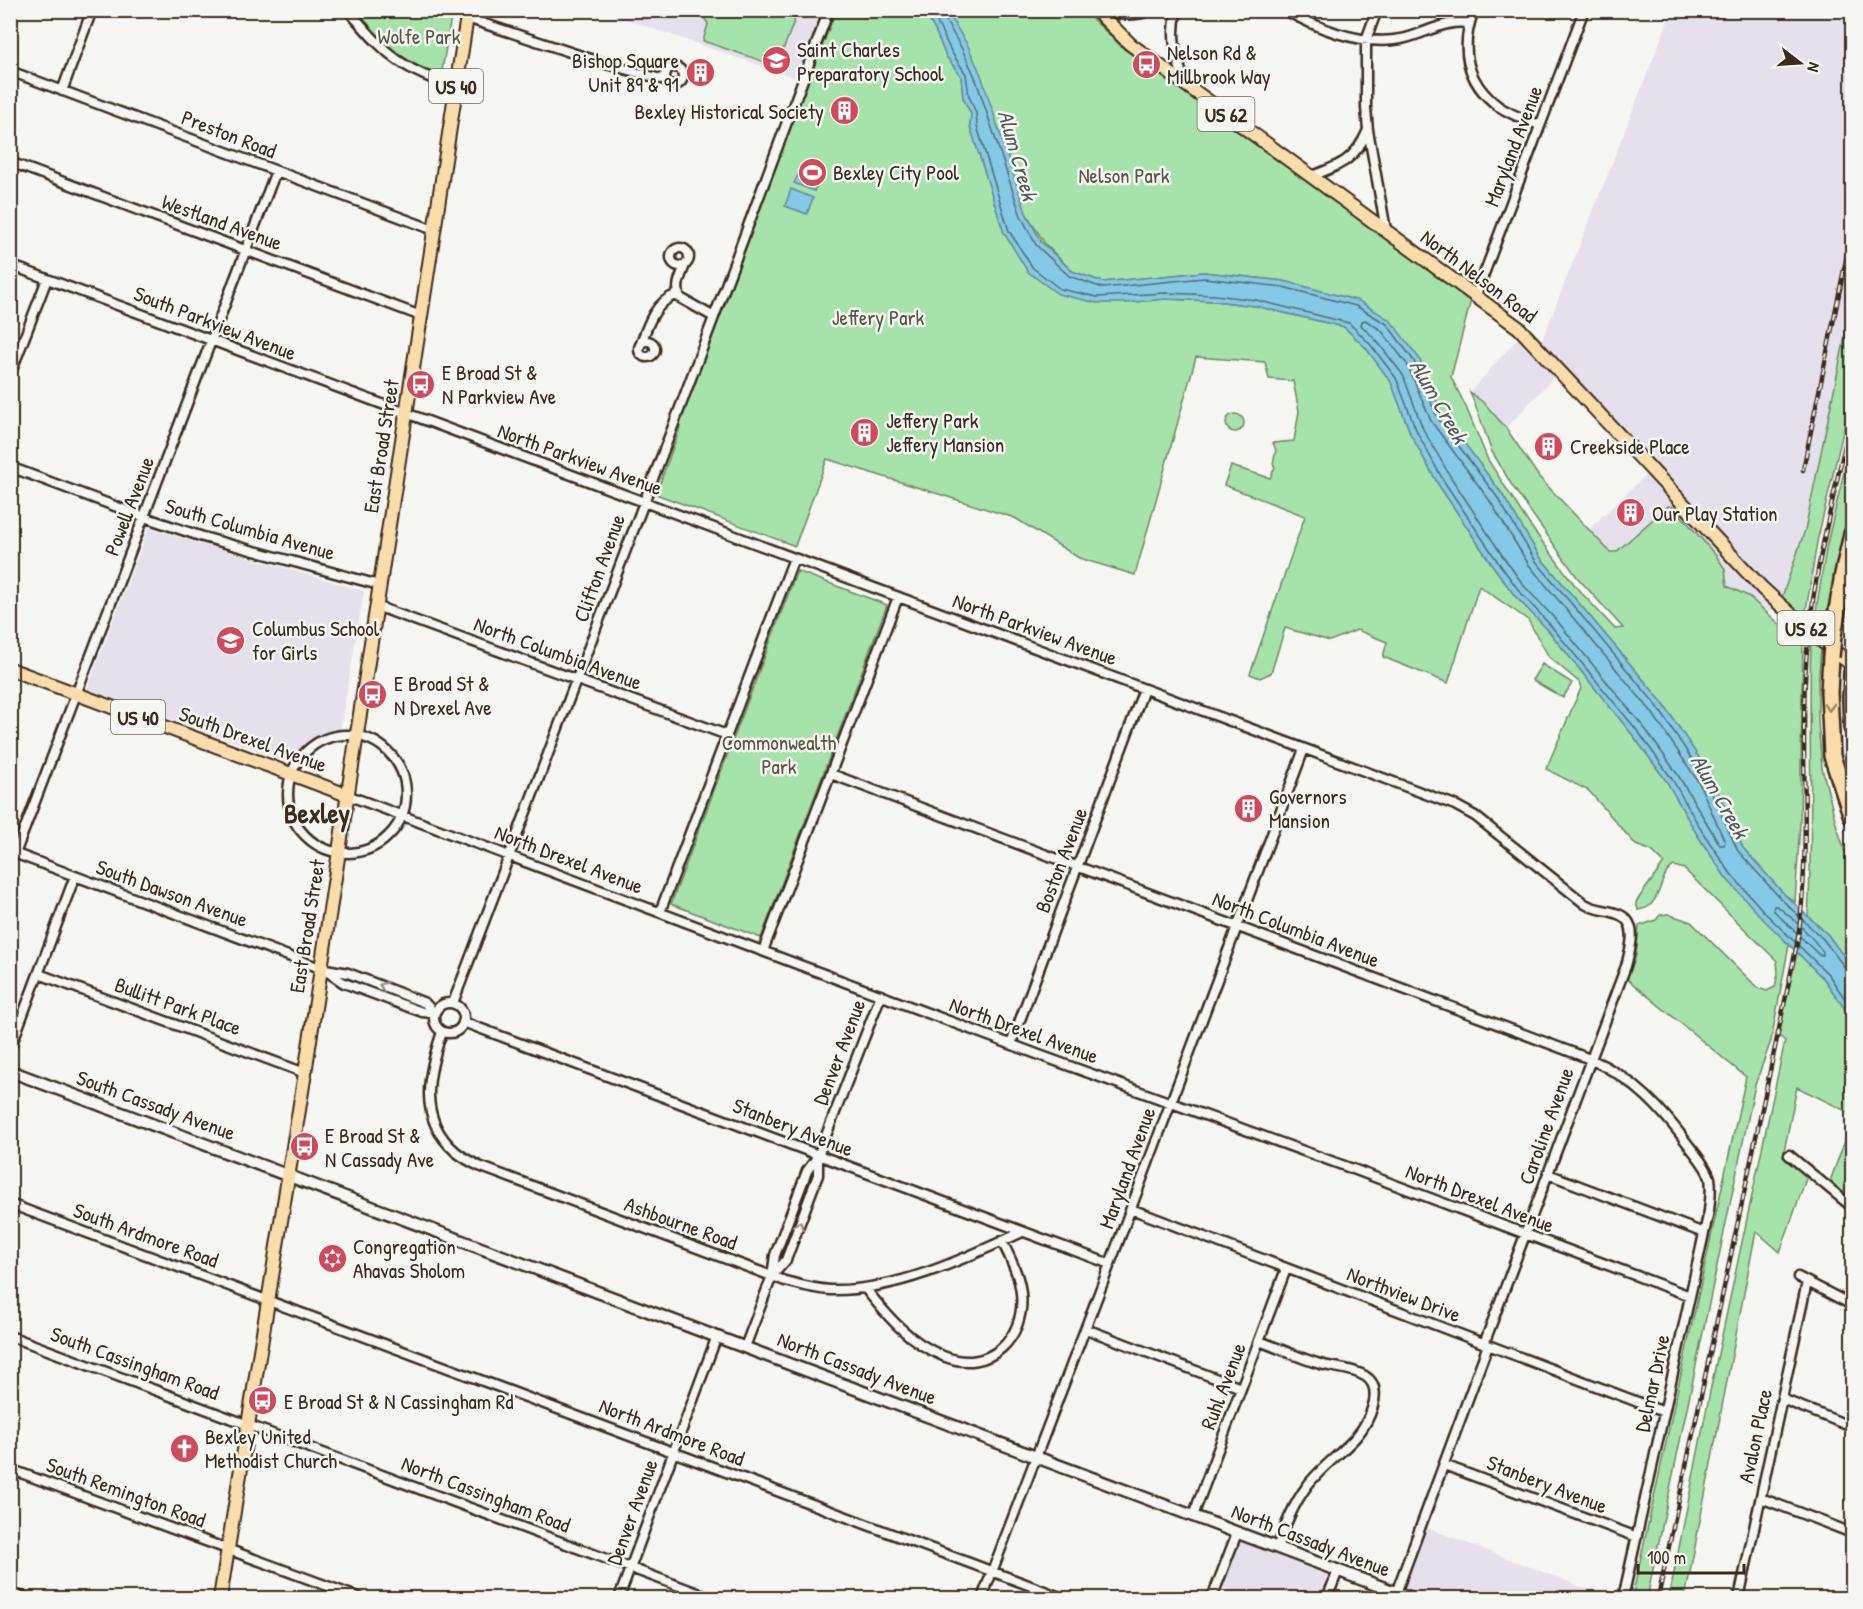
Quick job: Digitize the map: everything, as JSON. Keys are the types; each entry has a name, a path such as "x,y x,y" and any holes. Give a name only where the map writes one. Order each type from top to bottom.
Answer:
{"highway":[{"path":"1852,534 1833,636 1829,692 1832,756 1852,818"},
{"path":"1852,673 1852,728"}],"main road":[{"name":"North Nelson Road","path":"1097,10 1130,44 1476,295 1526,334 1762,588 1808,630 1852,665"},
{"name":"East Broad Street","path":"220,1599 305,1073 467,14"},
{"name":"South Drexel Avenue","path":"10,669 347,795"}],"street":[{"path":"62,91 92,10"},
{"path":"348,10 381,47 410,68 430,78 456,86"},
{"name":"Clifton Avenue","path":"453,1003 829,10"},
{"path":"1097,10 1124,15 1146,13 1152,10"},
{"path":"1177,10 1174,21 1174,46 1186,84"},
{"path":"1285,10 1315,25 1366,40 1403,39 1457,22 1469,24"},
{"path":"1377,10 1366,40 1368,130 1386,230"},
{"path":"1474,10 1469,24 1466,51 1468,64 1478,84 1498,106 1540,125"},
{"name":"Maryland Avenue","path":"1476,295 1584,10"},
{"path":"467,14 606,64 665,80"},
{"name":"Preston Road","path":"10,71 434,230"},
{"path":"1312,176 1338,166 1352,157 1362,145 1368,130"},
{"name":"Westland Avenue","path":"10,162 421,316"},
{"name":"Powell Avenue","path":"13,853 276,171"},
{"name":"South Parkview Avenue","path":"10,265 406,414"},
{"path":"680,297 678,286 685,265"},
{"path":"10,375 47,279"},
{"path":"640,346 650,321 662,303 675,295 714,317"},
{"name":"North Parkview Avenue","path":"406,414 1305,748 1468,812 1585,904 1601,911 1617,913 1627,921"},
{"name":"South Columbia Avenue","path":"10,467 144,518 203,537 379,585"},
{"path":"660,912 794,558"},
{"path":"763,951 898,597"},
{"name":"North Columbia Avenue","path":"376,606 727,735"},
{"name":"Boston Avenue","path":"1011,1044 1144,689"},
{"path":"336,736 357,736 381,745 391,754 404,776 406,803 398,826 377,845 358,852 338,853 315,844 306,837 293,819 288,798 292,774 302,757 317,743 336,736"},
{"name":"Maryland Avenue","path":"982,1599 1305,748"},
{"name":"North Columbia Avenue","path":"831,774 1590,1059 1615,1071 1650,1098 1668,1117 1709,1175"},
{"name":"North Drexel Avenue","path":"347,795 1690,1296"},
{"name":"South Dawson Avenue","path":"13,853 320,968"},
{"path":"10,1050 75,876"},
{"name":"Caroline Avenue","path":"1396,1593 1628,958 1632,934 1627,921"},
{"path":"320,968 344,983 422,1012 434,1013 443,1004 453,1003 461,1009 464,1018 457,1031 442,1032 435,1024 434,1013"},
{"name":"Bullitt Park Place","path":"39,974 305,1073"},
{"name":"Denver Avenue","path":"745,1347 772,1276 786,1260 818,1175 818,1155 881,995"},
{"name":"Stanbery Avenue","path":"463,1022 1110,1264"},
{"name":"Ashbourne Road","path":"442,1032 430,1068 428,1097 437,1127 453,1150 479,1166 772,1276 806,1287 827,1290 865,1288 935,1270 1022,1232"},
{"name":"South Cassady Avenue","path":"10,1071 288,1175"},
{"path":"1789,1155 1852,1207"},
{"path":"1548,1174 1704,1233"},
{"name":"North Cassady Avenue","path":"288,1175 1411,1599"},
{"name":"Delmar Drive","path":"1623,1599 1704,1233 1711,1194 1709,1175"},
{"name":"South Ardmore Road","path":"10,1204 268,1299"},
{"name":"Northview Drive","path":"1131,1209 1664,1412"},
{"path":"865,1288 900,1329 932,1351 946,1358 981,1360 1010,1341 1020,1319 1022,1305 1019,1281 1002,1241"},
{"name":"Ruhl Avenue","path":"1193,1516 1286,1269"},
{"path":"1798,1277 1852,1305"},
{"name":"Avalon Place","path":"1741,1598 1807,1282"},
{"name":"North Ardmore Road","path":"268,1299 1063,1599"},
{"path":"1086,1329 1241,1388"},
{"name":"South Cassingham Road","path":"10,1336 248,1424"},
{"name":"Denver Avenue","path":"619,1599 717,1336"},
{"path":"1260,1341 1320,1364 1364,1375 1372,1383 1374,1390 1374,1402 1365,1423 1357,1436 1308,1484 1291,1511 1277,1548"},
{"path":"1782,1398 1852,1427"},
{"name":"North Cassingham Road","path":"248,1424 711,1599"},
{"name":"Stanbery Avenue","path":"1444,1465 1638,1537"},
{"name":"South Remington Road","path":"10,1469 360,1599"},
{"path":"1761,1498 1852,1533"},
{"path":"1212,1599 1237,1533"},
{"path":"1327,1599 1338,1571"},
{"path":"10,1593 26,1599"}],"shaded area":[{"name":"Saint Charles Preparatory School","path":"602,11 825,11 799,79"},
{"path":"1672,11 1852,11 1852,175 1846,193 1852,189 1852,303 1805,530 1782,597 1768,612 1748,596 1727,586 1725,569 1668,506 1616,552 1610,552 1588,530 1648,473 1557,374 1506,428 1485,404 1470,392 1519,337 1543,338"},
{"name":"Columbus School for Girls","path":"149,527 364,591 340,730 316,736 302,747 290,762 87,689"},
{"path":"1422,1526 1611,1598 1411,1598 1396,1593"},
{"path":"1237,1532 1338,1570 1327,1598 1252,1598 1217,1585"}],"green space":[{"name":"Wolfe Park","path":"353,11 452,11 442,71 430,70 405,59"},
{"path":"700,11 798,11 777,66 703,41 708,24"},
{"name":"Jeffery Park","path":"836,11 924,11 946,56 961,76 963,98 971,114 970,126 1004,233 1125,303 1165,299 1215,301 1255,306 1344,327 1366,348 1391,382 1411,435 1438,484 1493,566 1515,596 1548,630 1635,738 1667,782 1698,836 1726,878 1789,945 1771,1041 1755,1085 1647,1598 1632,1598 1746,1077 1627,979 1636,955 1639,926 1656,920 1660,915 1668,914 1691,922 1758,988 1767,991 1775,987 1778,973 1777,961 1684,869 1674,866 1669,869 1653,903 1647,908 1638,910 1636,902 1664,863 1652,851 1636,845 1589,791 1546,769 1581,688 1579,682 1549,657 1528,620 1479,586 1448,683 1383,657 1387,642 1357,630 1330,641 1285,628 1271,673 1260,678 1250,674 1305,516 1224,485 1231,466 1270,478 1275,467 1273,464 1276,450 1273,443 1294,441 1299,411 1293,381 1269,379 1265,362 1196,357 1135,575 1079,558 1015,518 827,459 795,546 656,494 679,431 682,415 766,189"},
{"name":"Nelson Park","path":"937,11 1084,11 1123,48 1471,300 1451,377 1488,460 1529,524 1577,588 1615,629 1623,628 1577,577 1513,487 1491,450 1470,392 1485,404 1506,428 1539,477 1610,552 1616,552 1668,506 1674,507 1717,557 1725,569 1727,586 1748,596 1785,629 1793,629 1803,637 1800,823 1795,902 1784,894 1743,848 1711,776 1662,702 1540,557 1502,494 1358,301 1284,281 1204,272 1103,282 1072,271 1045,244 1026,213 994,118"},
{"path":"1852,303 1852,394 1817,542 1805,617 1782,597 1805,530"},
{"path":"1231,414 1239,414 1244,419 1242,430 1231,432 1226,427 1226,419"},
{"path":"1852,438 1852,494 1823,629 1814,623 1827,544"},
{"name":"Commonwealth Park","path":"797,571 887,605 761,938 671,904"},
{"path":"1811,642 1821,650 1818,722 1822,768 1837,827 1852,872 1852,968 1828,935 1808,916 1811,848"},
{"path":"1542,664 1572,683 1563,698 1532,680"},
{"path":"1796,951 1824,979 1852,1019 1852,1114 1797,1087 1783,1156 1807,1176 1780,1252 1756,1231 1685,1598 1669,1598 1711,1387 1785,1041 1778,1035"},
{"path":"1852,1121 1852,1202 1829,1184"}],"water":[{"path":"924,11 947,11 968,46 981,75 1026,213 1041,242 1072,271 1103,282 1204,272 1284,281 1359,301 1390,320 1419,358 1442,413 1502,494 1540,557 1662,702 1711,776 1743,848 1784,894 1828,935 1852,968 1852,1019 1824,979 1762,918 1726,878 1698,836 1667,782 1635,738 1548,630 1515,596 1438,484 1411,435 1391,382 1366,348 1344,327 1255,306 1215,301 1165,299 1097,303 1058,294 1028,272 1004,233 970,126 971,114 963,98 961,76 946,56"},
{"path":"798,175 804,180 818,183 814,191 794,183"},
{"path":"791,189 813,198 807,214 785,206"}],"railway":[{"path":"1803,470 1852,230"},
{"path":"1658,1598 1797,944 1804,878 1804,713 1807,646 1822,546 1852,415"}],"place":[{"name":"Saint Charles Preparatory School","path":"776,61"},
{"name":"Nelson Rd & Millbrook Way","path":"1146,64"},
{"name":"Bishop Square Unit 89 & 91","path":"700,72"},
{"name":"Bexley Historical Society","path":"845,111"},
{"name":"Bexley City Pool","path":"812,172"},
{"name":"E Broad St & N Parkview Ave","path":"421,384"},
{"name":"Jeffery Park Jeffery Mansion","path":"865,432"},
{"name":"Creekside Place","path":"1549,446"},
{"name":"Our Play Station","path":"1631,513"},
{"name":"Columbus School for Girls","path":"231,640"},
{"name":"E Broad St & N Drexel Ave","path":"373,695"},
{"name":"Governors Mansion","path":"1248,808"},
{"name":"E Broad St & N Cassady Ave","path":"304,1147"},
{"name":"Congregation Ahavas Sholom","path":"332,1258"},
{"name":"E Broad St & N Cassingham Rd","path":"263,1401"},
{"name":"Bexley United Methodist Church","path":"184,1448"}],"district":[{"name":"Bexley","path":"317,813"}],"water label":[{"name":"Alum Creek","path":"1018,155"},
{"name":"Alum Creek","path":"1439,401"},
{"name":"Alum Creek","path":"1720,796"}]}
